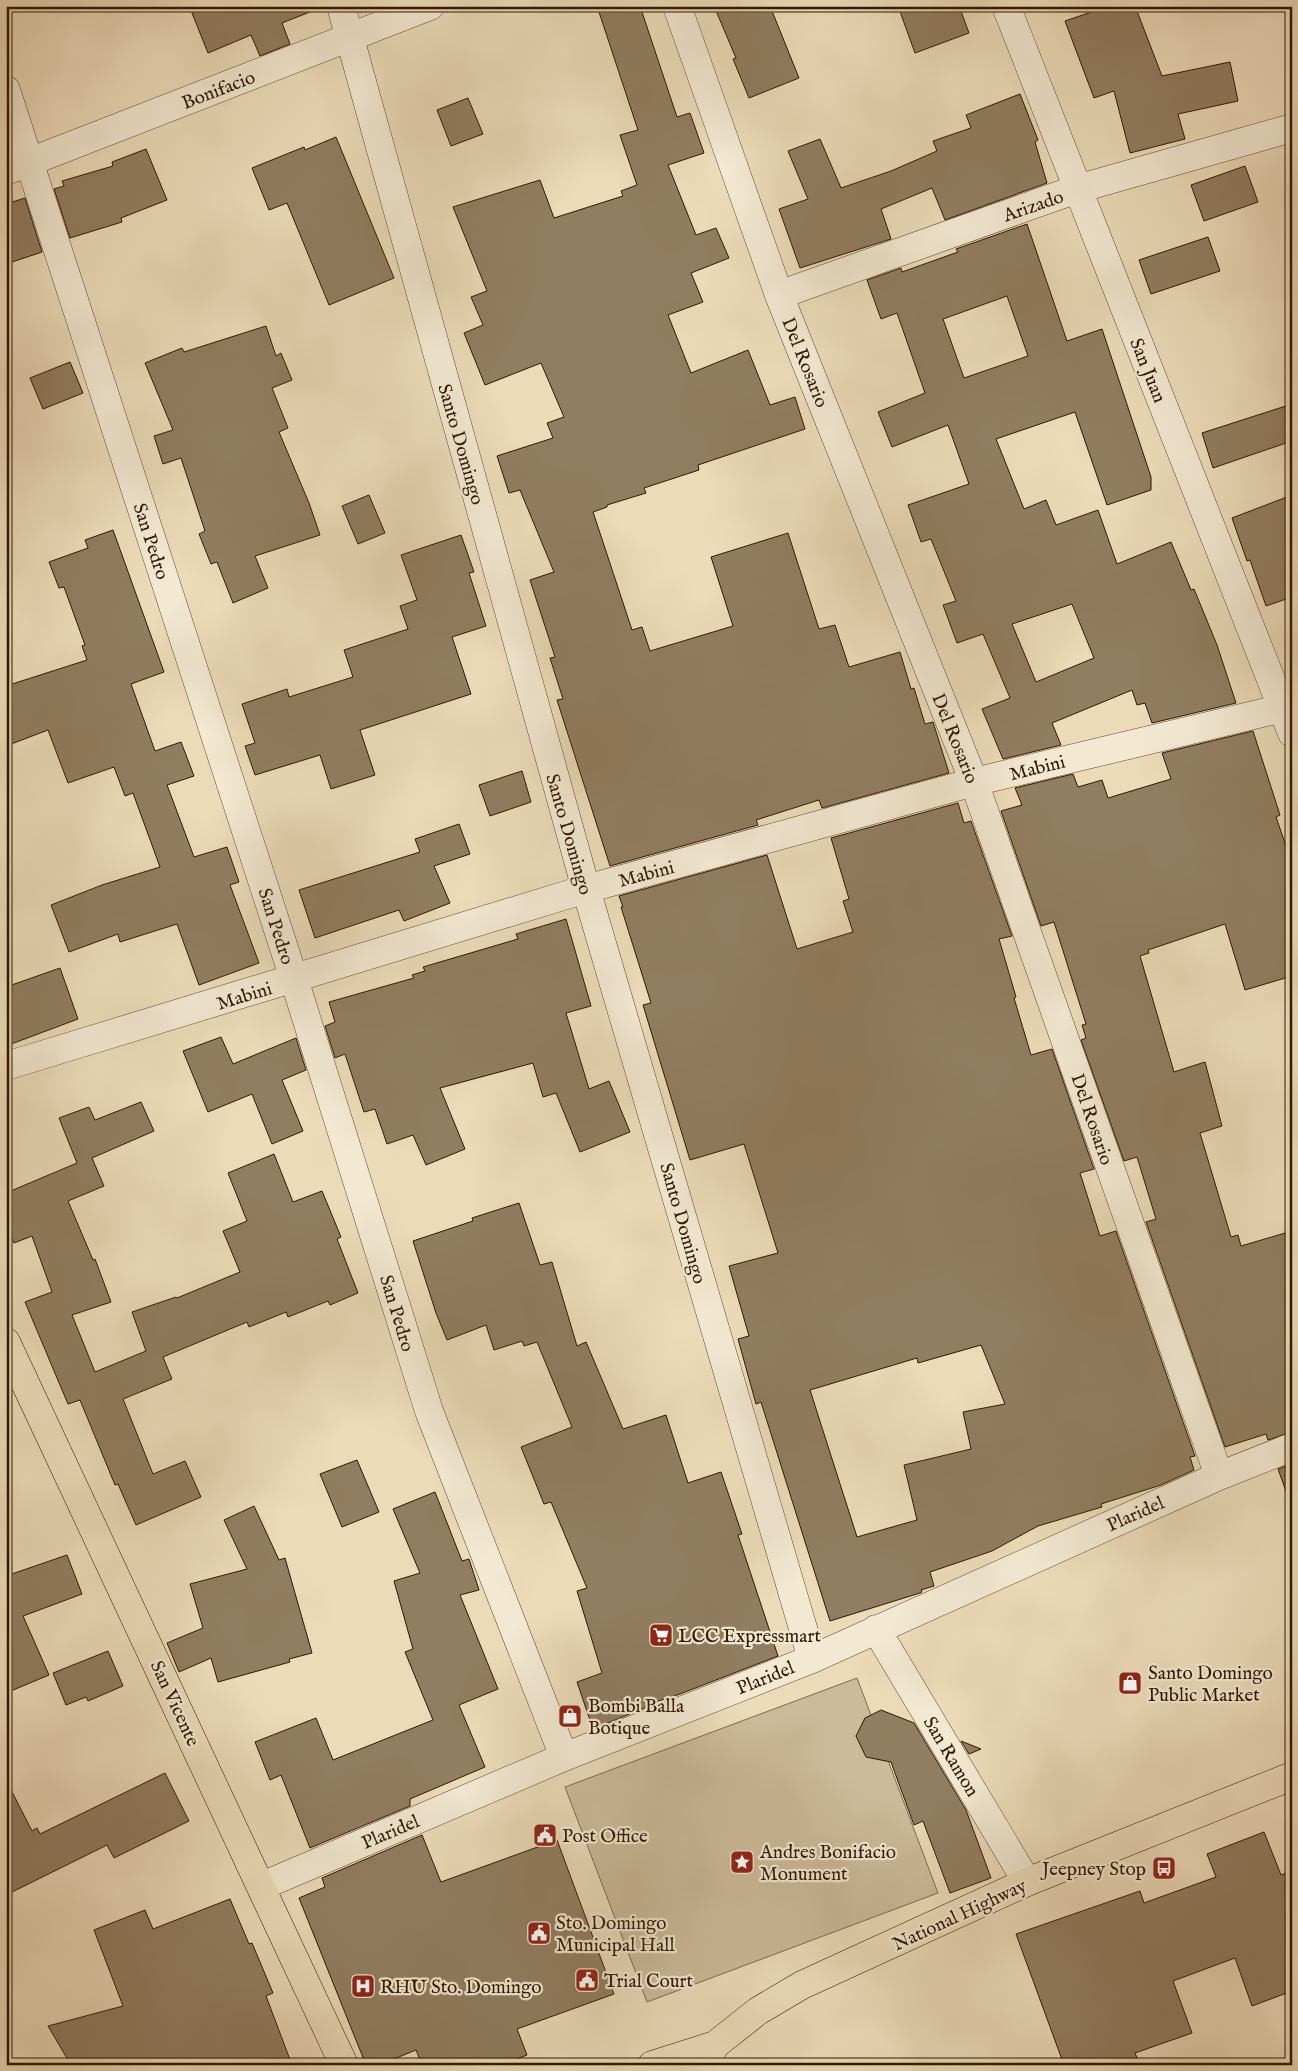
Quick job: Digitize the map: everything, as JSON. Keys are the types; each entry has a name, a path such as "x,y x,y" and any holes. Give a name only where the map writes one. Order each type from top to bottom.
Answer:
{"main road":[{"name":"San Vicente","path":"6,1342 262,1886 344,2065"},
{"name":"National Highway","path":"710,2055 758,2011 802,1985 1027,1882 1292,1776"},
{"path":"652,2065 710,2055"}],"street":[{"name":"Santo Domingo","path":"341,6 586,889 812,1659"},
{"name":"Bonifacio","path":"18,167 430,6"},
{"name":"Del Rosario","path":"678,6 779,295 974,782 1219,1476"},
{"name":"San Juan","path":"1006,6 1077,189 1289,715"},
{"name":"San Pedro","path":"6,90 18,167 294,979 429,1411 564,1756"},
{"name":"Arizado","path":"779,295 1077,189 1292,128"},
{"name":"Mabini","path":"6,1066 586,889 974,782 1289,715"},
{"name":"Plaridel","path":"262,1886 564,1756 812,1659 1219,1476 1292,1447"},
{"name":"San Ramon","path":"876,1629 1027,1882"}],"shaded area":[{"path":"857,1678 938,1893 647,2002 565,1787"}],"building":[{"path":"208,6 320,6 320,8 282,23 290,44 260,56 251,35 208,53 192,13"},
{"path":"597,6 640,6 677,117 690,113 704,153 668,165 696,235 716,228 729,258 691,273 703,302 668,315 691,373 748,350 770,405 795,397 805,429 698,465 699,470 644,488 646,493 607,505 607,507 593,512 632,630 642,627 650,651 733,626 711,557 788,533 819,629 835,625 849,667 900,652 911,689 914,688 925,724 933,722 949,773 822,808 819,800 756,820 758,825 610,866 557,700 563,699 550,658 555,657 530,580 554,572 520,490 509,493 497,456 553,438 547,423 564,417 541,363 485,385 464,333 483,325 471,297 487,291 453,207 540,180 554,218 623,196 621,191 637,185 620,135 638,130"},
{"path":"714,6 770,6 799,78 749,98 733,59 736,58"},
{"path":"898,6 959,6 969,33 915,53"},
{"path":"1109,6 1135,6 1162,76 1230,62 1238,101 1178,114 1185,139 1130,153 1114,91 1094,98 1065,21"},
{"path":"1020,94 1038,140 1035,142 1047,183 945,220 932,188 881,209 891,239 800,268 779,209 808,199 788,151 820,139 841,188 891,171 937,151 933,141 971,128 966,115"},
{"path":"468,98 483,134 451,146 437,110"},
{"path":"336,137 394,278 329,305 287,203 269,210 252,168 304,147 305,150"},
{"path":"146,149 167,200 121,218 122,222 70,238 54,189 64,186 62,181 113,166 112,162"},
{"path":"1245,166 1258,202 1204,221 1191,185"},
{"path":"25,198 42,252 6,264 6,204"},
{"path":"1027,224 1067,341 1102,329 1151,477 1151,490 1107,505 1075,412 996,439 1024,509 1046,500 1056,525 1098,510 1117,564 1171,542 1191,590 1194,589 1217,645 1236,703 1152,723 1145,703 1137,705 1132,690 1052,723 1061,745 1003,759 982,709 1010,698 983,634 957,643 943,605 956,601 931,539 921,542 908,505 969,484 948,425 892,447 878,412 925,393 897,313 881,319 867,280 901,268 902,272 958,252 956,249","holes":["1007,296 1028,356 964,378 943,319","1072,604 1094,658 1036,682 1012,624"]},
{"path":"1208,237 1220,271 1151,294 1139,260"},
{"path":"266,326 276,356 281,353 292,380 272,388 288,428 279,432 309,503 320,535 255,556 268,588 233,603 217,562 211,564 199,534 205,531 181,458 163,464 154,436 173,430 145,363 182,348 184,352"},
{"path":"70,362 83,393 43,409 30,378"},
{"path":"1292,404 1292,441 1213,468 1202,433"},
{"path":"369,495 385,533 358,544 342,506"},
{"path":"1292,495 1292,597 1266,606 1250,560 1247,561 1232,518"},
{"path":"113,530 164,672 131,684 155,751 181,742 194,776 167,785 194,857 227,847 239,882 230,885 259,963 199,985 177,924 120,942 118,934 69,952 51,905 102,885 160,867 133,793 125,796 114,767 68,783 48,730 6,746 6,686 87,660 82,646 85,645 64,587 59,588 49,562 88,548 85,540"},
{"path":"461,535 474,572 469,573 486,626 452,637 471,694 360,730 375,775 331,789 320,755 255,775 245,746 255,743 242,704 287,689 289,697 353,677 344,650 408,629 400,606 417,600 401,555"},
{"path":"1253,731 1280,815 1276,817 1292,863 1292,976 1245,990 1225,924 1148,950 1149,953 1140,956 1174,1072 1205,1062 1222,1126 1200,1133 1231,1237 1238,1235 1241,1246 1292,1231 1292,1432 1268,1440 1266,1434 1225,1447 1146,1222 1156,1219 1137,1157 1124,1161 1081,1040 1086,1038 1082,1025 1086,1024 1054,922 1041,926 1001,811 1022,805 1015,788 1073,774 1078,787 1102,780 1108,798 1171,779 1162,753"},
{"path":"522,771 531,802 490,816 479,785"},
{"path":"958,803 964,823 971,821 1012,936 999,939 1031,1055 1052,1049 1094,1169 1080,1173 1100,1236 1116,1231 1195,1456 1190,1457 1194,1470 1161,1485 1101,1504 1102,1507 1038,1526 992,1551 930,1572 934,1586 921,1590 922,1592 920,1593 830,1621 761,1402 756,1404 738,1339 749,1336 729,1266 778,1253 744,1144 690,1160 643,1005 651,1003 619,896 767,855 797,949 853,932 843,901 849,899 831,838","holes":["981,1345 1005,1404 963,1412 971,1449 904,1465 917,1520 857,1537 810,1390 917,1358 918,1363"]},
{"path":"459,824 470,854 434,866 450,903 404,921 399,910 315,938 299,890 420,852 415,839"},
{"path":"566,919 591,1006 566,1013 589,1089 609,1081 630,1132 580,1152 556,1093 543,1097 533,1063 440,1088 465,1149 426,1165 413,1135 387,1144 375,1109 364,1112 345,1054 335,1058 325,1026 335,1022 329,1002 414,978 412,975 425,971 423,967 518,939 516,934"},
{"path":"60,968 78,1019 6,1046 6,987"},
{"path":"221,1037 233,1064 296,1038 306,1070 282,1080 303,1131 272,1144 252,1094 208,1112 183,1051"},
{"path":"141,1102 154,1131 92,1158 104,1186 68,1201 93,1260 95,1259 111,1302 72,1315 95,1372 146,1351 132,1312 177,1298 240,1272 223,1231 247,1221 228,1173 274,1154 293,1202 322,1191 341,1237 337,1239 358,1293 330,1305 328,1301 288,1317 286,1312 249,1327 247,1322 163,1357 172,1379 123,1399 153,1474 185,1461 201,1497 136,1525 118,1484 115,1485 80,1400 68,1404 25,1302 52,1292 32,1236 14,1243 6,1224 6,1193 77,1163 59,1118 89,1107 95,1120"},
{"path":"519,1203 540,1265 552,1262 577,1346 586,1342 623,1429 666,1415 688,1483 721,1472 742,1534 738,1535 778,1656 680,1694 646,1705 647,1707 593,1729 577,1682 602,1673 577,1591 587,1588 551,1502 544,1504 521,1447 572,1427 537,1342 524,1346 522,1341 494,1350 486,1325 447,1340 436,1313 413,1241 473,1221 472,1218"},
{"path":"357,1460 379,1512 342,1527 320,1474"},
{"path":"1292,1464 1292,1493 1287,1494 1278,1469"},
{"path":"435,1492 462,1561 469,1559 479,1590 460,1595 498,1689 459,1705 485,1767 410,1799 410,1806 310,1848 281,1775 270,1780 255,1742 316,1718 333,1760 433,1720 405,1652 413,1649 394,1581 420,1573 393,1509"},
{"path":"254,1506 279,1560 285,1558 312,1653 289,1659 290,1662 218,1682 211,1658 179,1672 167,1643 203,1628 190,1584 247,1569 224,1520"},
{"path":"67,1555 82,1594 23,1616 49,1675 6,1693 6,1576"},
{"path":"108,1651 123,1686 88,1701 86,1697 66,1705 53,1673"},
{"path":"881,1710 914,1723 966,1810 991,1878 950,1893 923,1821 914,1825 891,1762 866,1757 856,1736 865,1718"},
{"path":"961,1741 981,1749 969,1754"},
{"path":"165,1773 189,1821 114,1858 107,1845 6,1895 6,1780 32,1831 37,1828 40,1834"},
{"path":"1264,1832 1281,1875 1292,1871 1292,1991 1252,2006 1235,1958 1173,1981 1192,2033 1135,2053 1140,2065 1064,2065 1016,1934 1140,1891 1144,1903 1216,1877 1207,1854"},
{"path":"422,1835 441,1882 557,1840 614,1994 517,2029 527,2055 501,2065 422,2065 416,2050 379,2065 366,2065 299,1898 325,1887 322,1878"},
{"path":"230,1899 249,1944 252,1943 273,1993 266,1996 292,2065 71,2065 48,2026 123,2006 94,1930 145,1910 153,1929"}],"place":[{"name":"LCC Expressmart","path":"661,1635"},
{"name":"Santo Domingo Public Market","path":"1130,1683"},
{"name":"Bombi Balla Botique","path":"570,1716"},
{"name":"Post Office","path":"545,1835"},
{"name":"Andres Bonifacio Monument","path":"742,1862"},
{"name":"Jeepney Stop","path":"1164,1868"},
{"name":"Sto. Domingo Municipal Hall","path":"539,1933"},
{"name":"Trial Court","path":"587,1980"},
{"name":"RHU Sto. Domingo","path":"363,1986"}]}
